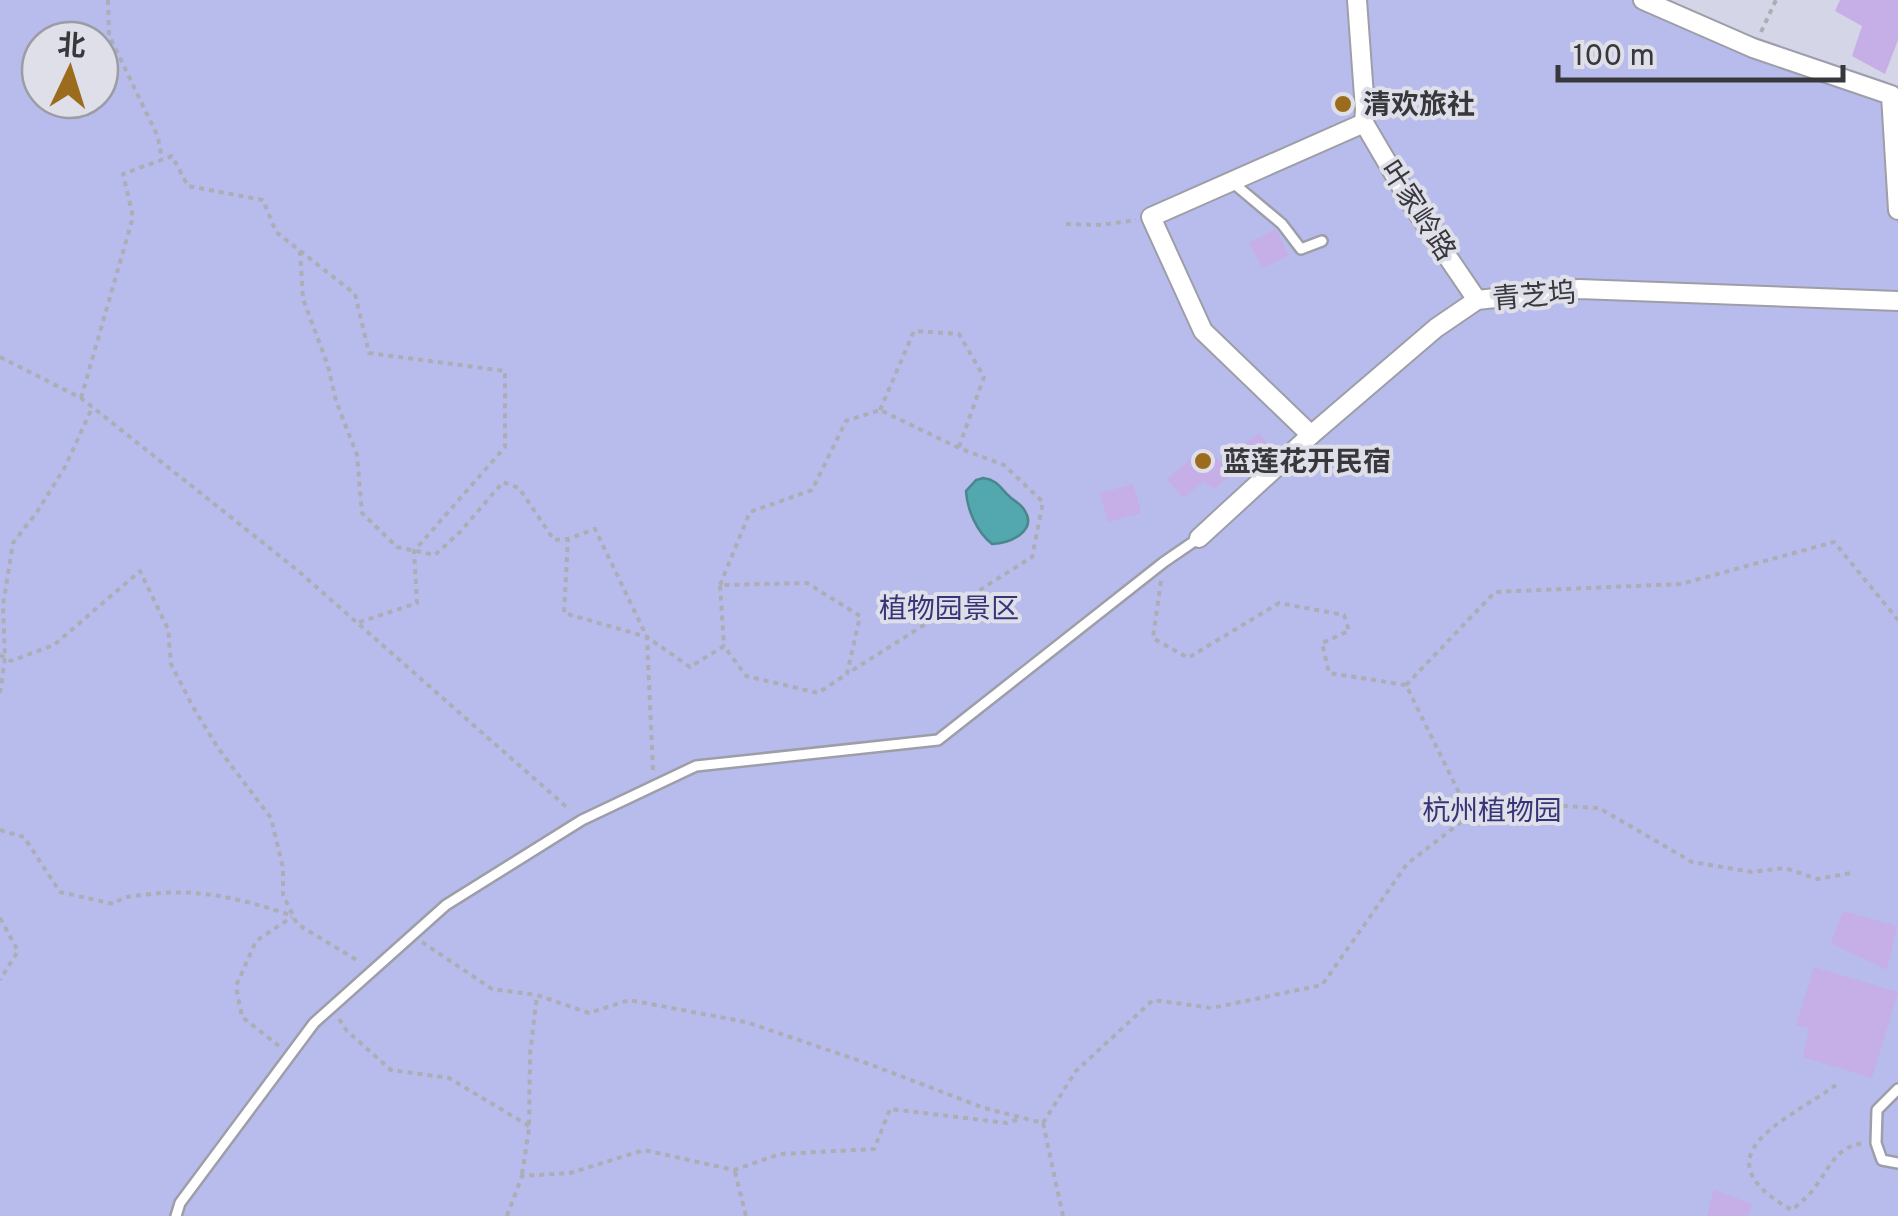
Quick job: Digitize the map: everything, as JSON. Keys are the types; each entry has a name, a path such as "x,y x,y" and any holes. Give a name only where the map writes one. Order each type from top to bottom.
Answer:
{"street":[{"name":"叶家岭路","path":"1358,0 1364,123 1411,203 1478,300"},
{"path":"1643,0 1753,48 1891,95 1898,210"},
{"path":"1311,435 1203,332 1151,217 1364,123"},
{"name":"青芝坞","path":"1199,538 1436,328 1478,300 1579,290 1898,302"}],"lane":[{"path":"1232,182 1282,224 1301,249 1322,241"},
{"path":"176,1216 180,1203 314,1023 446,905 582,820 696,766 938,740 1199,538"},
{"path":"1898,1089 1877,1110 1876,1143 1882,1160 1898,1163"}],"path":[{"path":"108,0 109,36 158,137 162,159"},
{"path":"1753,48 1776,0"},
{"path":"81,398 133,216 123,174 172,156 188,186 263,200 276,232 355,294 369,352 504,371 505,447 414,552 417,602 357,623"},
{"path":"1066,224 1102,225 1151,217"},
{"path":"300,251 303,299 358,455 362,514 396,547 436,555 502,482 519,488 554,540 595,528 647,637 654,786"},
{"path":"880,410 914,331 959,334 984,377 959,448"},
{"path":"0,356 81,398 296,569 582,820"},
{"path":"0,694 3,605 13,543 65,467 92,408"},
{"path":"880,410 1004,465 1043,502 1032,556 818,694 746,676 724,646 720,585 750,512 812,490 846,421 880,410"},
{"path":"568,539 564,613 647,637 690,667 724,646"},
{"path":"1406,685 1495,592 1682,584 1834,542 1898,620"},
{"path":"1164,562 1152,638 1188,658 1279,603 1344,615 1349,632 1322,643 1328,672 1406,685"},
{"path":"2,656 11,661 54,645 140,571 168,629 171,664 193,707 218,748 271,818 283,868 282,894 297,924 373,970"},
{"path":"0,582 7,578"},
{"path":"720,585 808,583 860,616 847,674"},
{"path":"1406,685 1470,815"},
{"path":"1063,1216 1043,1123 1076,1071 1152,1000 1212,1008 1322,985 1407,864 1470,815 1524,804 1599,808 1692,862 1752,872 1785,868 1817,879 1851,873"},
{"path":"0,830 24,836 60,892 114,904 121,898 174,890 243,899 294,916"},
{"path":"290,1055 242,1017 236,986 256,941 294,916"},
{"path":"0,918 18,952 0,980"},
{"path":"412,935 492,989 537,995 589,1013 629,1000 746,1022 984,1108 1043,1123"},
{"path":"507,1216 522,1176 529,1126 530,1054 537,995"},
{"path":"332,1008 347,1031 391,1070 449,1078 529,1126"},
{"path":"1792,1210 1768,1196 1755,1182 1749,1167 1752,1146 1836,1084"},
{"path":"522,1176 570,1173 644,1150 734,1170 780,1154 874,1149 890,1109 1008,1122 1022,1118"},
{"path":"1789,1216 1813,1191 1840,1152 1858,1143 1876,1143"},
{"path":"734,1170 746,1216"}],"shaded area":[{"path":"1661,0 1898,0 1898,90 1748,39"},
{"path":"983,478 998,485 1022,507 1028,523 1021,534 992,544 982,533 968,506 966,491"}],"green space":[{"name":"植物园景区","path":"0,0 1654,0 1888,82 1893,215 1898,216 1898,1216 0,1216"}],"building":[{"path":"1840,0 1898,0 1898,40 1885,74 1852,56 1862,26 1835,11"},
{"path":"1276,229 1289,255 1262,268 1249,243"},
{"path":"1259,433 1274,452 1241,478 1235,471 1215,489 1203,482 1183,498 1167,479 1206,446 1220,462"},
{"path":"1133,484 1141,513 1108,522 1100,493"},
{"path":"1843,911 1897,926 1887,970 1831,943"},
{"path":"1814,967 1898,992 1872,1078 1803,1057 1809,1028 1796,1025"},
{"path":"1714,1190 1752,1204 1748,1216 1707,1216"}],"place":[{"name":"清欢旅社","path":"1343,104"},
{"name":"蓝莲花开民宿","path":"1203,461"}],"park label":[{"name":"杭州植物园","path":"1492,810"}]}
